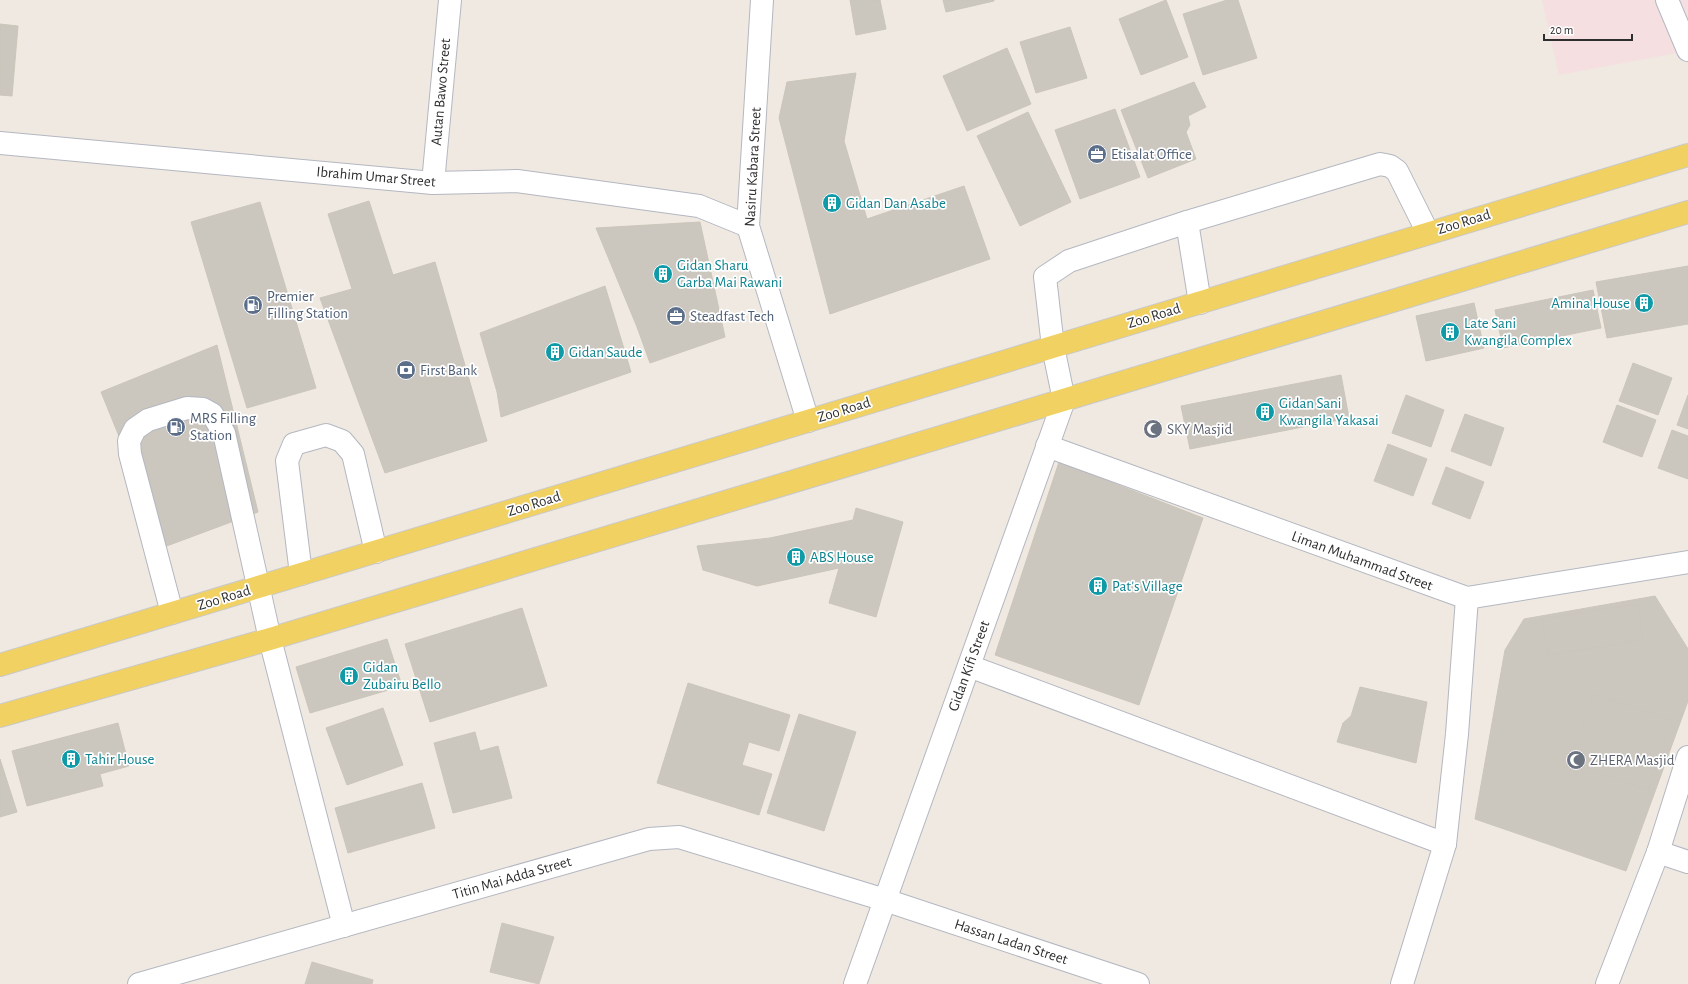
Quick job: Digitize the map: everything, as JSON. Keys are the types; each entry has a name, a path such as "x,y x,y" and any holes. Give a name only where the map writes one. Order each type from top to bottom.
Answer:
{"main road":[{"name":"Zoo Road","path":"0,665 1688,155"},
{"path":"0,716 270,639 1688,212"}],"street":[{"name":"Autan Bawo Street","path":"433,183 450,0"},
{"name":"Nasiru Kabara Street","path":"762,0 748,226 808,421"},
{"path":"1667,0 1688,50"},
{"name":"Ibrahim Umar Street","path":"0,143 433,183 517,181 699,206 748,226"},
{"path":"1064,400 1052,347 1045,277 1069,261 1187,222 1380,164 1390,166 1397,171 1428,234"},
{"path":"1187,222 1200,303"},
{"name":"Gidan Kifi Street","path":"855,984 1064,400"},
{"path":"172,613 130,454 129,440 135,429 148,420 186,408 203,410 212,414 224,433 270,639 344,926"},
{"path":"301,574 286,461 294,444 326,435 342,441 353,454 376,552"},
{"name":"Liman Muhammad Street","path":"1047,446 1467,598 1688,562"},
{"path":"1402,984 1445,844 1457,734 1467,598"},
{"path":"969,666 1445,844"},
{"path":"1607,984 1658,852 1688,757"},
{"name":"Titin Mai Adda Street","path":"138,984 649,839 679,836 885,900"},
{"path":"1658,852 1688,862"},
{"name":"Hassan Ladan Street","path":"885,900 1138,984"}],"shaded area":[{"path":"1542,0 1688,0 1688,51 1559,75"}],"building":[{"path":"850,0 880,0 886,29 856,35"},
{"path":"943,0 994,0 994,1 946,12"},
{"path":"1166,0 1188,57 1141,75 1119,19"},
{"path":"1227,0 1238,0 1257,58 1203,75 1183,14"},
{"path":"0,24 18,26 12,96 0,95"},
{"path":"1070,27 1087,78 1036,93 1020,42"},
{"path":"1007,48 1031,104 967,131 943,76"},
{"name":"Gidan Dan Asabe","path":"856,73 844,141 867,219 964,186 990,259 830,314 779,118 787,82"},
{"path":"1194,82 1206,107 1188,116 1190,125 1186,132 1196,159 1148,178 1121,110"},
{"name":"Etisalat Office","path":"1115,109 1140,177 1080,199 1055,130"},
{"path":"1028,112 1071,202 1020,226 977,136"},
{"name":"First Bank","path":"369,201 393,275 435,262 487,441 385,473 320,298 352,289 328,214"},
{"name":"Premier Filling Station","path":"260,202 316,388 247,408 191,222"},
{"name":"Gidan Sharu Garba Mai Rawani","path":"700,222 725,337 650,363 637,327 596,228"},
{"name":"Amina House","path":"1688,266 1688,324 1607,338 1596,282"},
{"name":"Gidan Saude","path":"605,286 631,372 501,417 497,392 480,333"},
{"path":"1593,290 1601,328 1503,348 1495,310"},
{"name":"Late Sani Kwangila Complex","path":"1474,303 1484,348 1426,361 1416,316"},
{"name":"MRS Filling Station","path":"217,345 258,512 164,547 101,392"},
{"path":"1633,363 1672,378 1658,415 1619,401"},
{"name":"Gidan Sani Kwangila Yakasai","path":"1341,375 1349,418 1190,449 1181,406"},
{"path":"1406,395 1444,410 1431,447 1392,433"},
{"path":"1688,395 1688,429 1677,425"},
{"path":"1617,405 1656,420 1642,457 1603,442"},
{"path":"1465,414 1504,428 1491,466 1451,451"},
{"path":"1672,430 1688,436 1688,479 1658,468"},
{"path":"1388,444 1427,459 1413,496 1374,481"},
{"name":"Pat's Village","path":"1059,462 1203,518 1139,705 995,655"},
{"path":"1446,467 1484,482 1470,519 1432,504"},
{"name":"ABS House","path":"856,508 903,522 876,617 829,603 839,568 757,586 703,570 697,546 770,538 853,520"},
{"name":"ZHERA Masjid","path":"1655,596 1688,649 1688,701 1626,871 1475,819 1505,650 1524,619"},
{"path":"1638,604 1643,640 1548,655 1542,619"},
{"path":"522,608 547,686 430,722 405,644"},
{"name":"Gidan Zubairu Bello","path":"387,639 402,686 310,713 296,667"},
{"path":"688,683 790,715 779,751 749,742 742,765 772,774 759,815 657,783"},
{"path":"1360,687 1427,702 1416,763 1337,742 1343,723 1351,716"},
{"path":"1594,693 1672,720 1648,790 1570,763"},
{"path":"383,708 403,765 347,785 326,728"},
{"path":"799,714 856,732 824,831 767,813"},
{"name":"Tahir House","path":"118,723 129,766 100,774 103,786 27,806 12,751"},
{"path":"475,732 480,751 498,746 512,798 453,813 434,743"},
{"path":"0,759 17,812 0,817"},
{"path":"422,783 435,828 348,853 335,808"},
{"path":"502,923 554,937 539,984 490,972"},
{"path":"312,962 373,980 372,984 305,984"}],"place":[{"name":"Etisalat Office","path":"1097,154"},
{"name":"Gidan Dan Asabe","path":"832,203"},
{"name":"Gidan Sharu Garba Mai Rawani","path":"663,274"},
{"name":"Amina House","path":"1644,303"},
{"name":"Premier Filling Station","path":"253,305"},
{"name":"Steadfast Tech","path":"676,316"},
{"name":"Late Sani Kwangila Complex","path":"1450,332"},
{"name":"Gidan Saude","path":"555,352"},
{"name":"First Bank","path":"406,370"},
{"name":"Gidan Sani Kwangila Yakasai","path":"1265,412"},
{"name":"MRS Filling Station","path":"176,427"},
{"name":"SKY Masjid","path":"1153,429"},
{"name":"ABS House","path":"796,557"},
{"name":"Pat's Village","path":"1098,586"},
{"name":"Gidan Zubairu Bello","path":"349,676"},
{"name":"Tahir House","path":"71,759"},
{"name":"ZHERA Masjid","path":"1576,760"}]}
